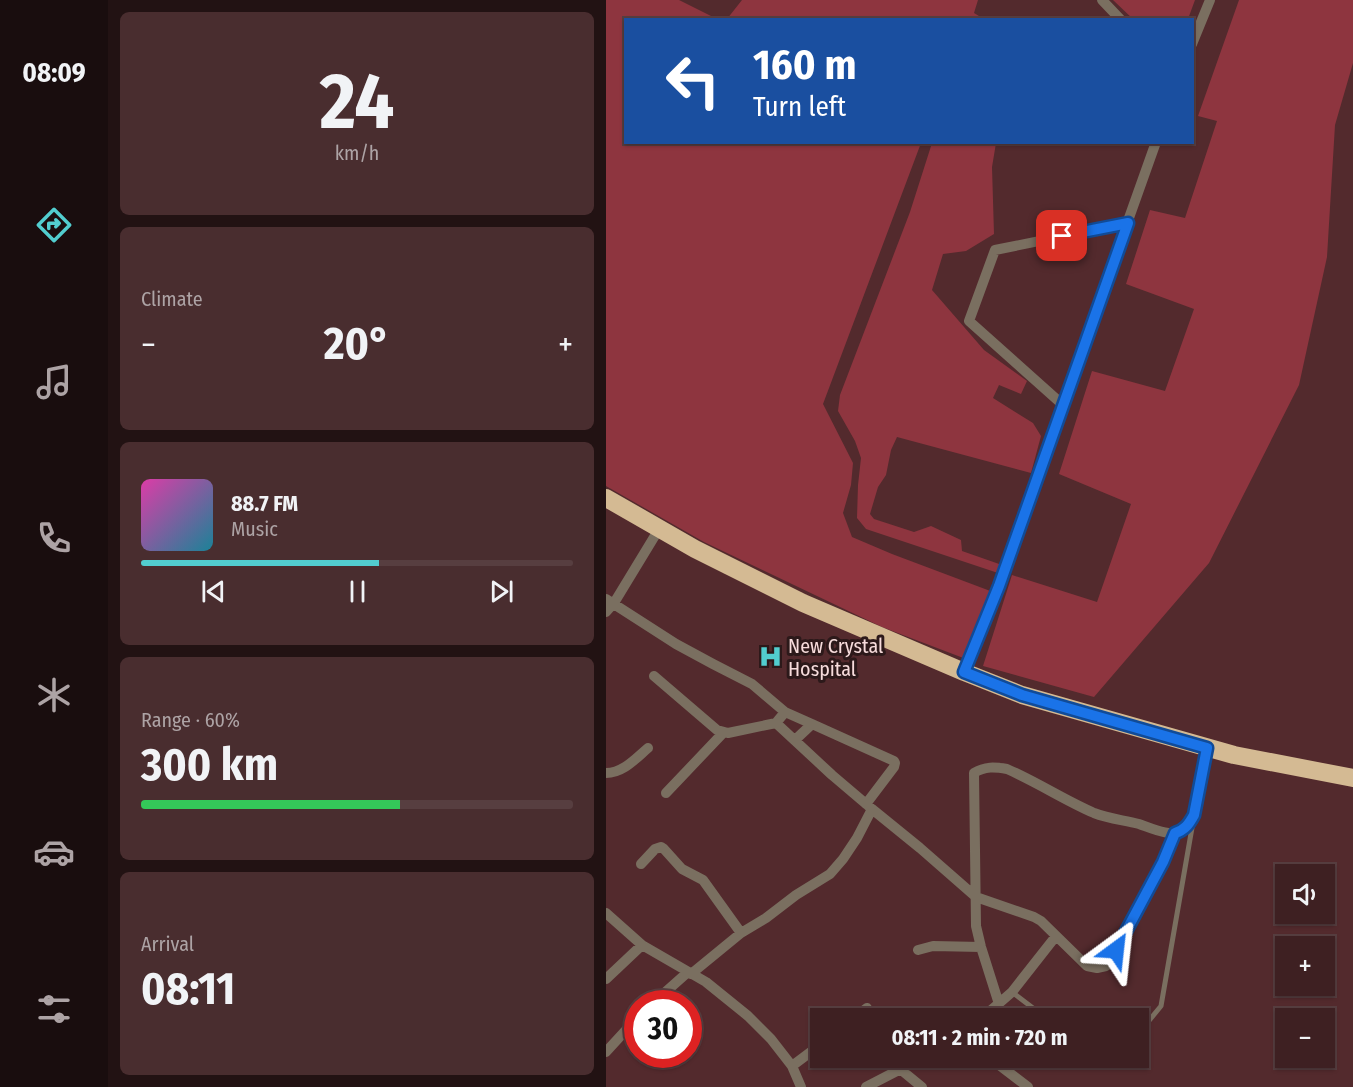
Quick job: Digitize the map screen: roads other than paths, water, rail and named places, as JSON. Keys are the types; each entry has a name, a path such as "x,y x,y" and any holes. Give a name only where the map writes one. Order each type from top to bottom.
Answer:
{"highway":[{"path":"606,498 695,549 803,603 1022,695 1234,755 1353,778"}],"street":[{"path":"1102,0 1119,18"},
{"path":"1194,39 1210,0"},
{"path":"964,672 999,586 1155,144"},
{"path":"1063,405 969,321 995,250 1128,223"},
{"path":"606,612 610,601 659,529"},
{"path":"610,601 676,644 752,684 785,712 895,763 869,807 857,838 830,874 741,933 669,990"},
{"path":"654,676 723,733 776,723 785,712"},
{"path":"776,723 869,807 976,897 1041,921 1088,966 1097,968 1106,966 1163,862 1175,833"},
{"path":"795,740 812,724"},
{"path":"666,793 723,733"},
{"path":"606,773 622,770 648,748"},
{"path":"999,1004 976,926 975,773 993,766 1007,769 1091,812 1175,833 1183,830 1194,815 1207,748"},
{"path":"641,864 655,849 661,847 664,849 682,869 703,880 741,933"},
{"path":"606,913 642,945 706,982 748,1016 771,1039 792,1066 801,1087"},
{"path":"994,1008 1012,992 1056,936"},
{"path":"606,979 642,945"},
{"path":"918,950 933,946 981,947"},
{"path":"606,1052 624,1032"},
{"path":"792,1066 810,1052"},
{"path":"1003,1068 1028,1087"},
{"path":"866,1087 900,1069 922,1087"}],"lane":[{"path":"1149,1021 1161,1006 1194,815"},
{"path":"1012,992 1033,1008"}],"place":[{"name":"New Crystal Hospital","path":"770,657"}]}
